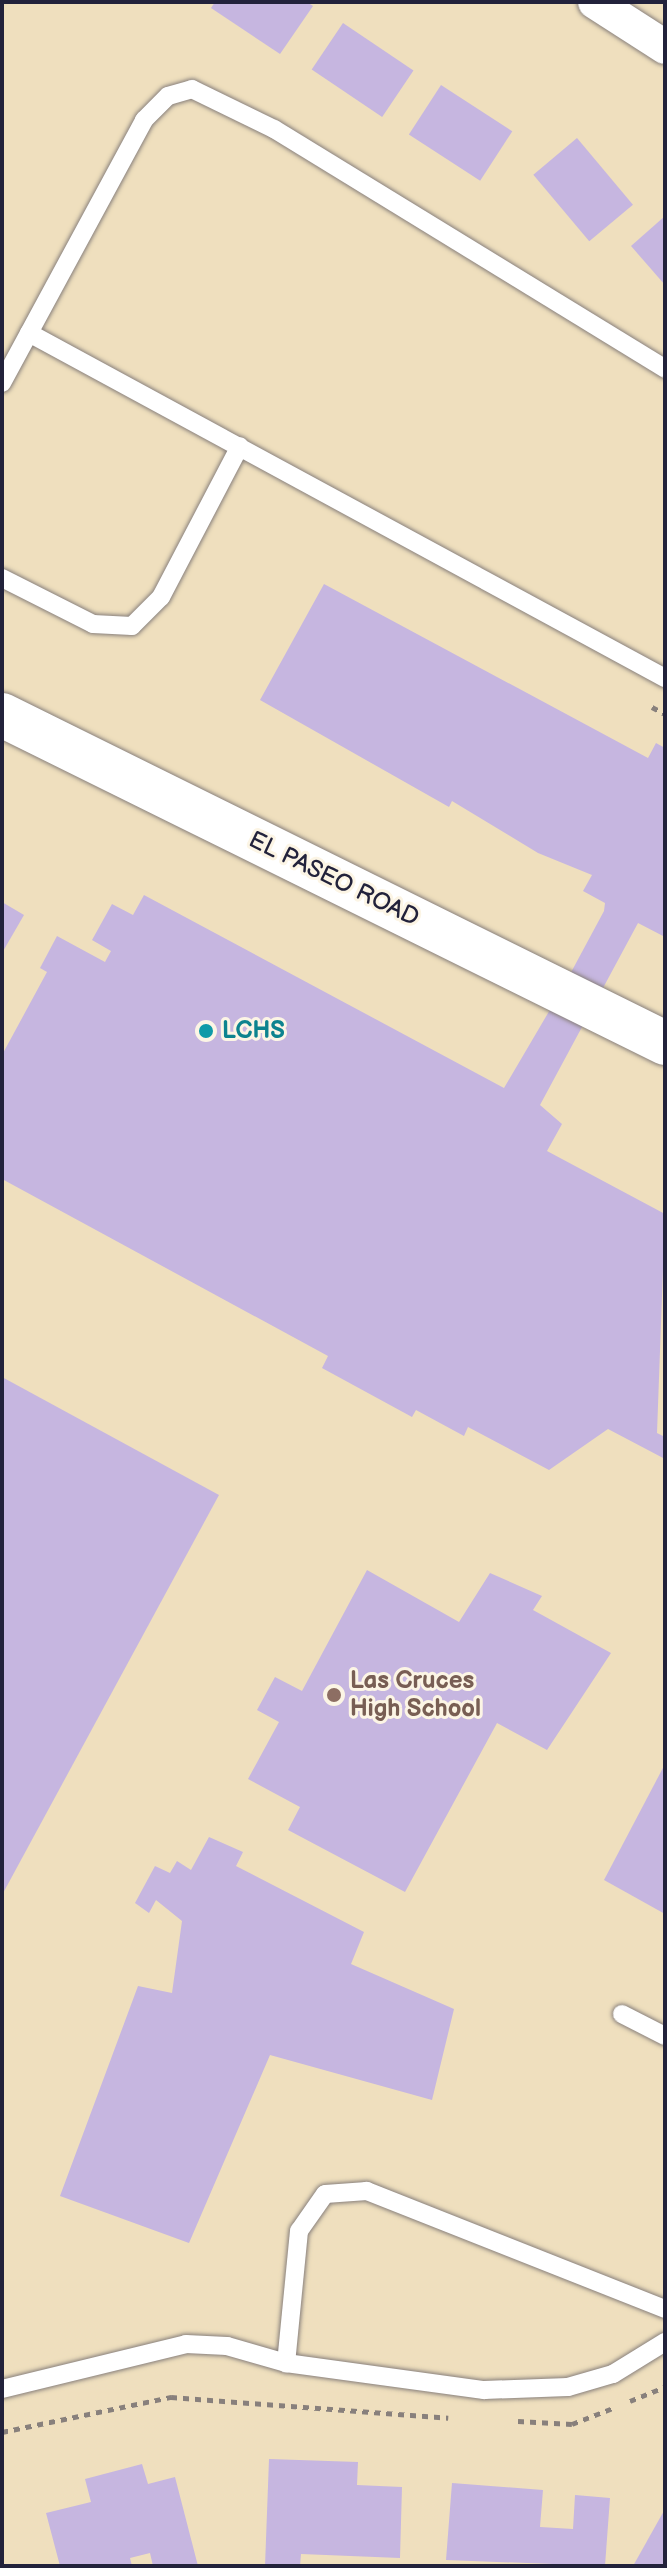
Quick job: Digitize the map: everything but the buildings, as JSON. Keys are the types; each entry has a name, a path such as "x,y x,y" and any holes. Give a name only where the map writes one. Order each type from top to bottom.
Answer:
{"main road":[{"name":"EL PASEO ROAD","path":"2,715 665,1043"}],"street":[{"path":"595,2 665,47"}],"lane":[{"path":"2,383 144,120 168,96 192,89 274,129 665,369"},
{"path":"29,333 665,678"},
{"path":"2,578 93,624 132,626 161,597 240,446"},
{"path":"622,2014 665,2036"},
{"path":"286,2363 299,2231 325,2194 367,2191 665,2309"},
{"path":"2,2389 186,2344 227,2346 286,2363 484,2390 568,2387 613,2374 665,2342"}],"path":[{"path":"510,2421 572,2424 665,2387"},
{"path":"2,2432 171,2397 463,2419"}],"place":[{"name":"LCHS","path":"206,1031"},
{"name":"Las Cruces High School","path":"334,1695"}]}
